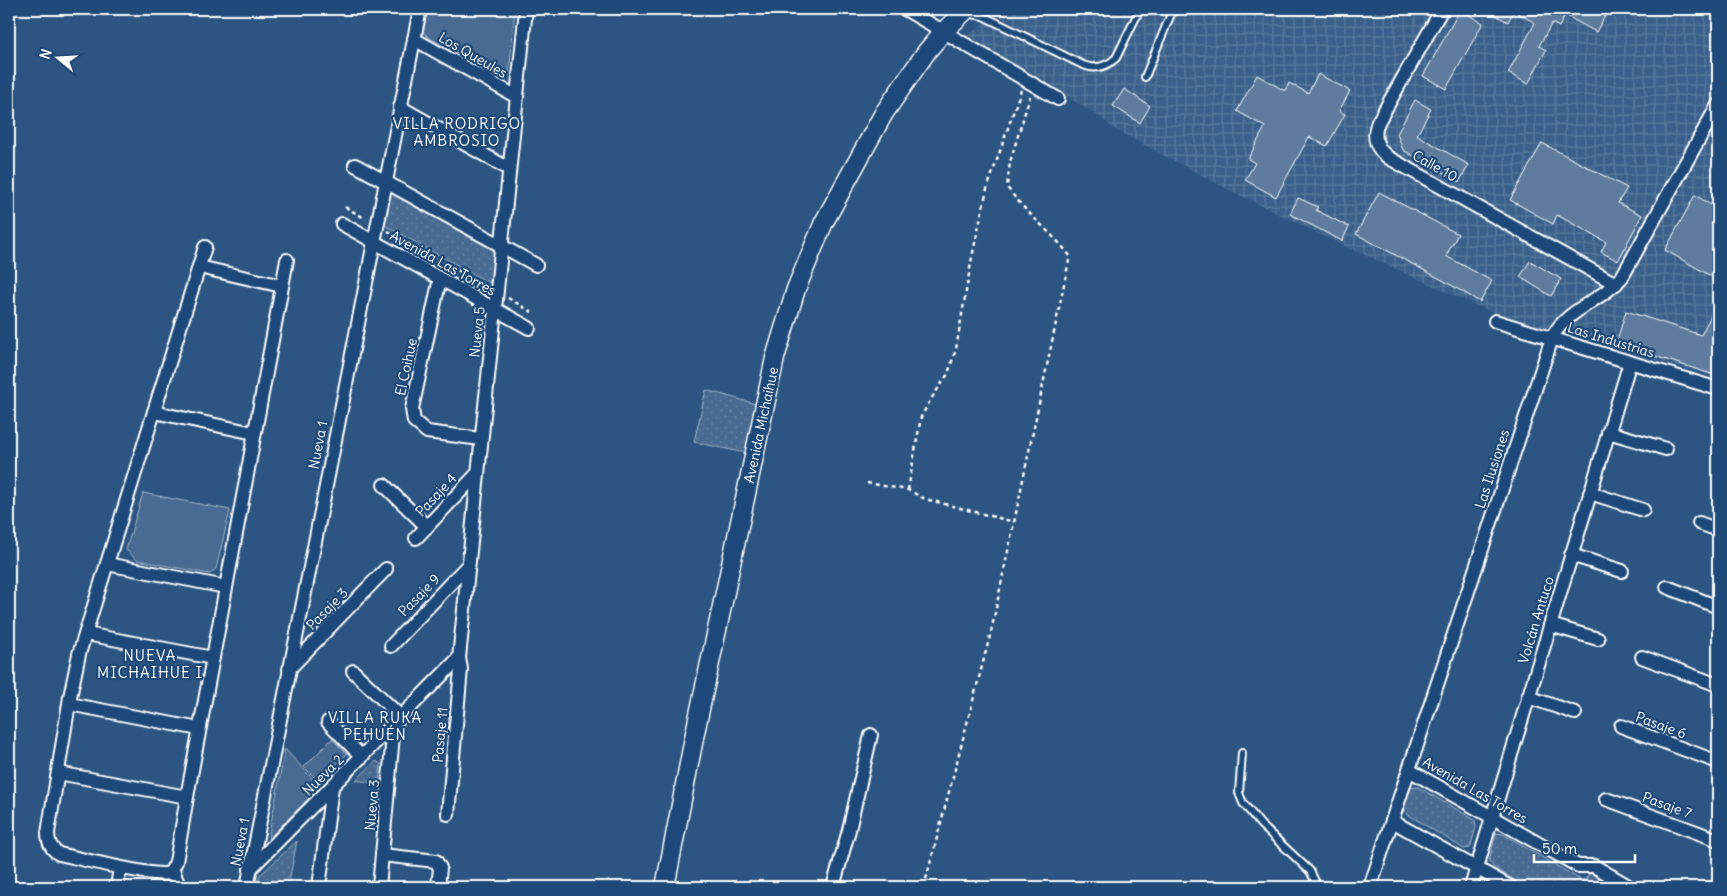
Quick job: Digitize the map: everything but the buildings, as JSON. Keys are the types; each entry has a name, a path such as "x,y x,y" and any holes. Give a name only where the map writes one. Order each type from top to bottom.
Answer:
{"street":[{"name":"Nueva 1","path":"247,887 420,9"},
{"name":"Nueva 5","path":"458,658 526,9"},
{"path":"905,9 1058,99"},
{"name":"Calle 10","path":"1442,9 1378,122 1375,136 1379,149 1389,158 1616,284"},
{"name":"Avenida Michaihue","path":"665,887 711,657 775,358 788,312 814,244 871,136 903,84 944,31 965,11"},
{"name":"Los Queules","path":"414,39 517,97"},
{"name":"Las Ilusiones","path":"1370,887 1555,331 1565,320 1616,284 1628,268 1718,105"},
{"path":"400,107 510,169"},
{"path":"355,165 536,265"},
{"name":"Avenida Las Torres","path":"342,224 530,328"},
{"path":"205,247 79,654 48,833 49,844 59,854 120,868 166,874 173,870 176,862 287,260"},
{"path":"199,267 282,286"},
{"name":"El Coihue","path":"441,279 438,283 412,409 414,421 426,432 481,439"},
{"name":"Las Industrias","path":"1494,320 1718,389"},
{"name":"Volcán Antuco","path":"1471,887 1630,362"},
{"path":"154,412 254,432"},
{"path":"1608,432 1666,449"},
{"name":"Pasaje 4","path":"416,538 478,473"},
{"path":"384,485 427,527"},
{"path":"1590,494 1643,510"},
{"path":"1699,523 1718,530"},
{"path":"1571,555 1622,571"},
{"path":"108,564 226,587"},
{"name":"Pasaje 9","path":"391,646 468,565"},
{"name":"Pasaje 3","path":"289,669 386,569"},
{"path":"1667,587 1718,607"},
{"path":"1550,625 1598,639"},
{"path":"86,634 213,658"},
{"path":"1642,657 1718,685"},
{"name":"Nueva 2","path":"250,869 458,658"},
{"name":"Pasaje 11","path":"448,814 461,669 458,658"},
{"path":"353,671 398,721"},
{"path":"1528,697 1576,713"},
{"path":"69,704 199,729"},
{"name":"Nueva 3","path":"379,887 398,721"},
{"path":"328,722 362,757"},
{"name":"Pasaje 6","path":"1621,726 1718,762"},
{"path":"833,887 849,830 871,735"},
{"name":"Avenida Las Torres","path":"1409,770 1578,866 1594,866 1630,887"},
{"path":"58,773 187,797"},
{"path":"319,887 332,787"},
{"name":"Pasaje 7","path":"1606,799 1718,840"},
{"path":"1392,821 1510,887"},
{"path":"382,855 436,861 440,868 438,887"},
{"path":"116,887 120,868"},
{"path":"173,870 178,887"}],"lane":[{"path":"965,11 983,16 1083,65 1097,68 1110,63 1116,58 1140,9"},
{"path":"1145,77 1173,9"},
{"path":"1242,752 1239,793 1242,803 1261,825 1310,871 1318,887"}],"path":[{"path":"908,490 921,417 948,374 956,349 972,257 987,189 1029,82"},
{"path":"924,887 990,632 1070,256 1059,242 1019,204 1007,187 1010,162 1029,82"},
{"path":"345,207 532,312"},
{"path":"867,483 908,490 925,499 1014,522"}],"shaded area":[{"path":"428,9 515,9 509,75 499,76 428,37 423,32"},
{"path":"1004,9 1718,9 1718,378 1496,314 1338,243 1233,192 1116,130 1097,115 967,36"},
{"path":"394,193 492,249 495,254 493,282 488,282 386,226 382,221 389,194"},
{"path":"706,390 756,404 745,453 694,442"},
{"path":"143,493 230,510 216,569 210,574 137,560 126,550"},
{"path":"332,739 347,754 319,782 304,767"},
{"path":"285,749 320,787 268,839"},
{"path":"376,761 381,764 379,784 356,780"},
{"path":"1418,787 1475,820 1476,827 1470,848 1464,849 1407,814 1403,809 1411,788"},
{"path":"1496,833 1503,834 1579,879 1585,880 1590,873 1614,887 1527,887 1494,868 1489,861"},
{"path":"297,841 288,887 258,887 259,876"}],"district":[{"name":"VILLA RODRIGO AMBROSIO","path":"457,132"},
{"name":"NUEVA MICHAIHUE I","path":"150,664"},
{"name":"VILLA RUKA PEHUÉN","path":"375,726"}]}
